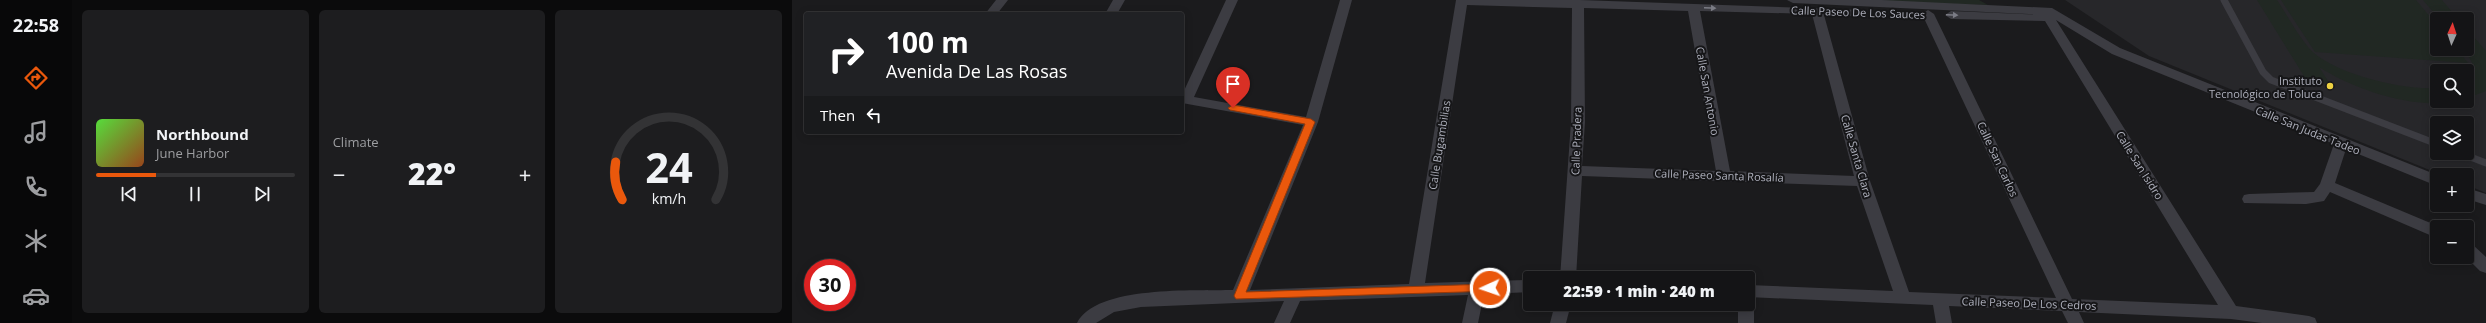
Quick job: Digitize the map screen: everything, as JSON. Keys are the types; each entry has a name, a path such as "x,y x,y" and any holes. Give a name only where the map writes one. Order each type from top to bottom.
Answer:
{"street":[{"path":"993,12 1002,0"},
{"path":"1112,12 1119,0"},
{"path":"1232,0 1184,100 1311,122"},
{"path":"1239,296 1311,122 1346,0"},
{"name":"Calle Paseo De Los Sauces","path":"1462,0 2018,18 2055,16"},
{"name":"Calle Bugambilias","path":"1416,291 1462,0"},
{"name":"Calle Paseo De Los Sauces","path":"1793,0 2002,7 2055,16"},
{"path":"1990,0 2018,18"},
{"name":"Calle Pradera","path":"1569,271 1576,171 1578,3"},
{"name":"Calle San Antonio","path":"1693,7 1724,175"},
{"name":"Calle Santa Clara","path":"1817,11 1863,181 1903,298"},
{"name":"Calle San Carlos","path":"1928,14 2076,323"},
{"name":"Calle San Judas Tadeo","path":"2055,16 2116,51 2430,178"},
{"name":"Calle San Isidro","path":"2055,16 2231,312"},
{"path":"2249,199 2314,198 2322,194 2327,185 2341,143"},
{"name":"Calle Paseo Santa Rosalía","path":"1576,171 1863,181"},
{"path":"2327,185 2430,229"},
{"path":"2474,196 2486,200"},
{"path":"2474,255 2486,267"},
{"path":"1085,323 1100,309 1127,302 1239,296 1294,296 1523,286"},
{"path":"1470,323 1477,289"},
{"name":"Calle Paseo De Los Cedros","path":"1755,291 2231,312 2261,319 2309,323"},
{"path":"1282,323 1294,296"},
{"path":"1940,300 1944,323"},
{"path":"1558,323 1561,311"},
{"path":"1746,311 1746,323"}],"lane":[{"path":"2224,0 2263,72 2271,80 2430,141"},
{"path":"2474,158 2486,163"}],"shaded area":[{"path":"1825,0 1979,0 1988,5"},
{"name":"Instituto Tecnológico de Toluca","path":"2065,0 2486,0 2486,193 2474,188 2474,168 2430,168 2430,170 2149,56"},
{"path":"2257,0 2277,0 2308,47 2332,65 2349,72 2387,83 2406,87 2430,88 2430,103 2421,103 2384,96 2349,83 2319,67 2330,84 2307,81"},
{"path":"2281,0 2416,0 2430,17 2430,56 2462,56 2468,63 2315,52"},
{"path":"2423,0 2442,0 2452,12 2433,12"},
{"path":"2474,37 2486,51 2486,91 2474,95 2474,64 2468,56 2474,56"}],"place":[{"name":"Instituto Tecnológico de Toluca","path":"2330,86"}],"route":[{"path":"1233,108 1311,122 1239,296 1309,295 1490,288"}]}
